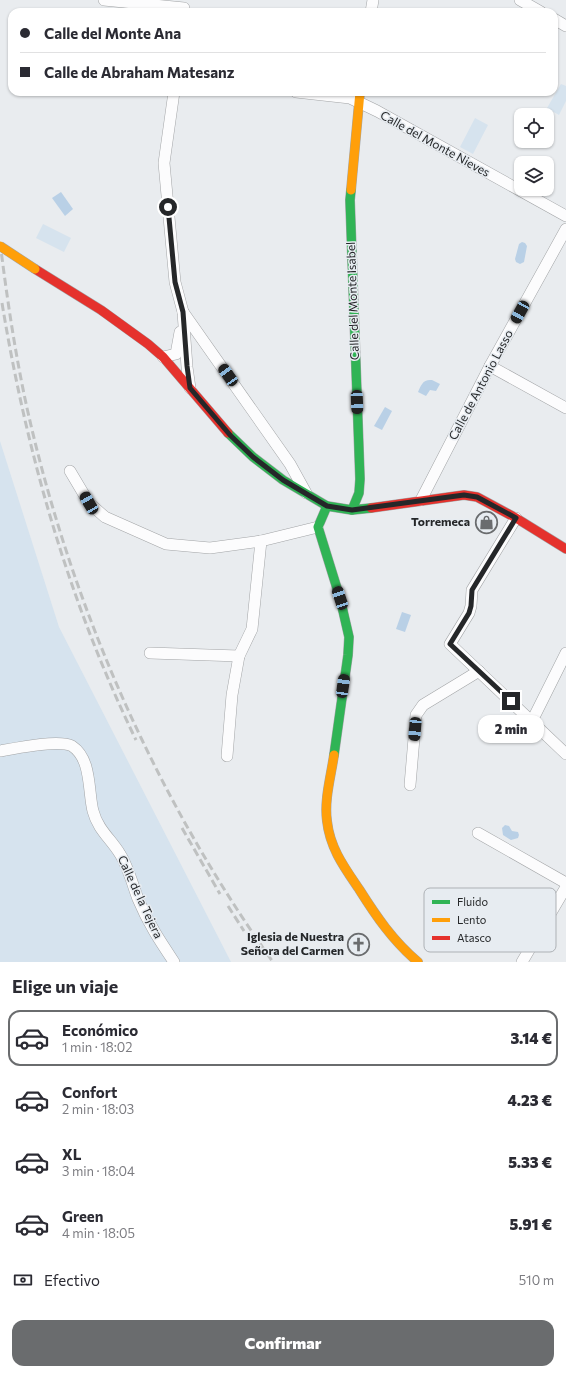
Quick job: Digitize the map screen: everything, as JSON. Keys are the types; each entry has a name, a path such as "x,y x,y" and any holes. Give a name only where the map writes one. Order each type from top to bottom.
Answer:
{"street":[{"path":"104,0 185,7"},
{"path":"520,0 534,8"},
{"path":"173,96 164,162 175,282 183,312 190,388"},
{"name":"Calle del Monte Nieves","path":"332,96 350,98 360,97 566,216"},
{"name":"Calle del Monte Isabel","path":"352,510 359,493 360,479 350,200 360,97"},
{"name":"Calle de Antonio Lasso","path":"421,500 490,366 566,229"},
{"path":"0,246 122,324 163,357 230,435 253,457 283,480 327,506 352,510 464,495 477,497 516,518 566,549"},
{"path":"163,357 176,354 183,312"},
{"path":"183,312 290,464 307,495"},
{"path":"490,366 566,408"},
{"path":"70,471 89,503 105,517 166,544 210,548 261,541 318,527"},
{"path":"327,506 318,527 340,598 349,637 348,655 326,810 327,827 332,844 346,870 376,915 395,939 418,962"},
{"path":"516,518 472,590 469,613 450,644 566,754"},
{"path":"227,756 232,696 239,656 252,629 261,541"},
{"path":"150,653 239,656"},
{"path":"532,721 566,654"},
{"path":"410,785 416,715 422,705 479,671"},
{"name":"Calle de la Tejera","path":"0,751 52,743 71,746 81,756 89,778 93,811 103,834 121,854 139,900 156,936 174,962"},
{"path":"478,833 566,883"},
{"path":"556,904 566,887"},
{"path":"522,962 528,952"}],"shaded area":[{"path":"561,84 566,86 566,101 559,115 554,112 554,108 547,108 554,96 558,96 558,89"},
{"path":"475,118 488,125 473,154 460,147"},
{"path":"43,224 71,238 64,252 36,238"},
{"path":"0,441 59,627 231,962 0,962"}],"water":[{"path":"61,192 73,209 65,216 52,198"},
{"path":"522,242 527,246 524,262 520,264 516,262 515,259 519,244"},
{"path":"426,380 432,380 440,384 436,391 430,390 426,396 418,392 421,385"},
{"path":"385,407 392,411 382,430 374,426"},
{"path":"402,612 411,615 405,632 396,629"},
{"path":"505,825 509,826 512,831 518,832 518,838 511,840 503,835 502,828"}],"railway":[{"path":"0,242 5,284 27,408 45,482 67,554 93,626 122,697 155,766 191,834 230,899 273,962"},
{"path":"2,303 24,416 53,527 90,635 136,740"},
{"path":"182,828 220,894"},
{"path":"228,906 244,931"}],"traffic: fast":[{"path":"351,190 350,200 360,479 359,493 352,510"},
{"path":"228,433 253,457 283,480 327,506 352,510 371,508"},
{"path":"327,506 318,527 340,598 349,637 348,655 334,755"}],"traffic: slow":[{"path":"351,190 360,96"},
{"path":"0,246 35,269"},
{"path":"334,755 326,805 327,821 334,849 343,865 393,937 418,962"}],"traffic: jam":[{"path":"35,269 101,310 148,344 163,357 228,433"},
{"path":"371,508 464,495 477,497 516,518 566,549"}],"place":[{"name":"Torremeca","path":"486,522"},
{"name":"Iglesia de Nuestra Señora del Carmen","path":"359,944"}],"route":[{"path":"168,207 175,282 183,312 190,388 230,435 253,457 283,480 327,506 352,510 366,509 464,495 477,497 516,518 472,590 469,613 450,644 511,701"}]}
